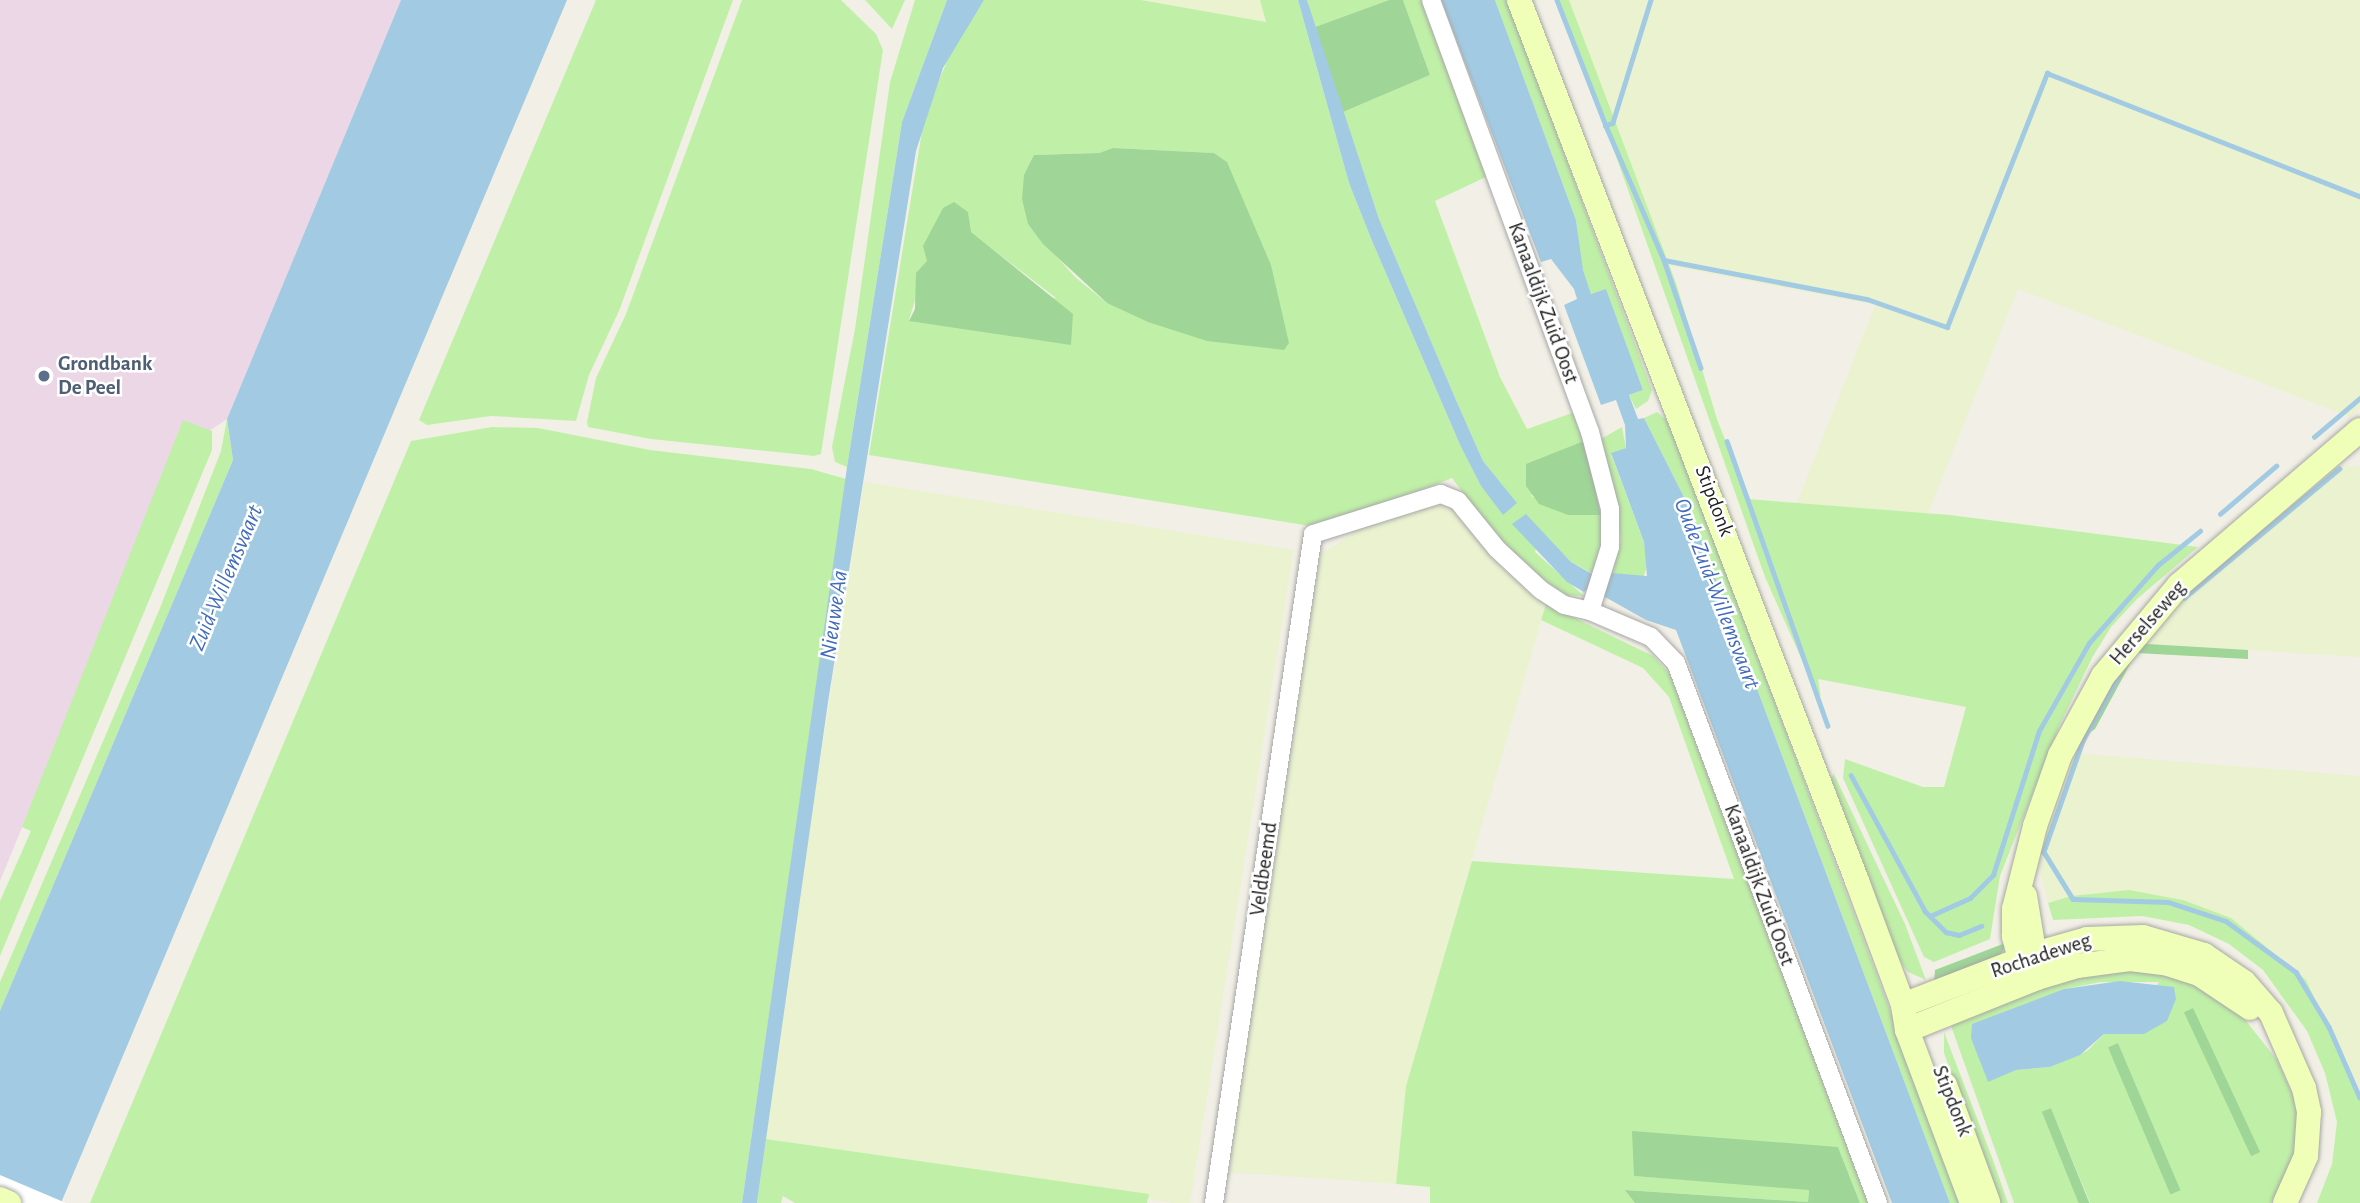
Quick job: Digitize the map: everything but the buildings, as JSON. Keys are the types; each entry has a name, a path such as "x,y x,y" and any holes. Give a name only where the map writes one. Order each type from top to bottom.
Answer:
{"main road":[{"name":"Stipdonk","path":"1519,0 1903,1005 1989,1203"},
{"name":"Herselseweg","path":"2029,956 2013,922 2022,877 2060,755 2103,676 2179,585 2360,430"},
{"name":"Rochadeweg","path":"1903,1005 2029,956 2087,939 2126,936 2189,948 2232,971 2259,998 2281,1029 2296,1062 2309,1128 2303,1168 2285,1203"},
{"path":"2029,956 2037,978"},
{"name":"Rochadeweg","path":"1914,1027 2037,978 2109,960 2146,960 2183,968 2239,998 2296,1062"},
{"name":"Stipdonk","path":"1914,1027 1972,1203"},
{"path":"0,1199 9,1203"}],"street":[{"name":"Kanaaldijk Zuid Oost","path":"1431,0 1590,432 1610,509 1610,547 1590,611"},
{"name":"Kanaaldijk Zuid Oost","path":"1313,534 1441,494 1458,500 1497,549 1541,590 1564,605 1590,611 1651,638 1676,663 1878,1203"},
{"name":"Veldbeemd","path":"1214,1203 1313,534"}],"shaded area":[{"path":"0,0 401,0 227,419 176,453 0,881"}],"green space":[{"path":"596,0 733,0 619,311 589,375 576,421 491,416 427,425 419,420"},
{"path":"742,0 841,0 876,34 883,50 821,454 814,456 651,439 588,427 587,422 596,378 626,314"},
{"path":"865,0 905,0 892,29"},
{"path":"915,0 947,0 902,122 847,467 835,462 832,447 855,329 890,82"},
{"path":"984,0 1141,0 1266,22 1260,0 1298,0 1349,183 1372,241 1461,447 1481,486 1503,514 1516,503 1483,461 1456,400 1379,219 1343,112 1430,75 1403,0 1422,0 1488,176 1435,201 1500,377 1527,429 1575,412 1584,441 1560,452 1531,496 1568,515 1601,515 1605,537 1594,574 1571,562 1541,531 1535,552 1584,596 1566,595 1535,574 1488,527 1452,478 1323,528 869,455 925,113 954,45","holes":["1113,148 1214,153 1227,162 1107,303 1075,277 1028,224 1034,155 1099,153","968,212 970,232 1056,298 909,320 927,261"]},
{"path":"1141,0 1260,0 1266,22"},
{"path":"1307,0 1389,0 1315,27"},
{"path":"1389,0 1403,0 1430,75 1343,112 1315,27"},
{"path":"1495,0 1507,0 1652,390 1648,401 1636,409 1629,395 1643,390 1606,290 1591,294 1582,270 1576,220"},
{"path":"1556,0 1569,0 1676,283 1717,419 1748,499 1950,515 2198,547 2137,599 2111,627 2092,658 2060,724 2000,876 1990,939 1934,962 1924,957 1843,778 1845,759 1923,787 1944,787 1966,707 1818,679 1821,697 1814,687 1765,577 1600,111"},
{"path":"1569,0 2360,0 2360,409 2350,417 2018,289 1928,513 1797,503 1875,305 1670,266"},
{"path":"1113,148 1214,153 1227,162 1271,265 1289,343 1284,350 1207,341 1148,322 1107,303 1043,244 1028,224 1022,199 1024,175 1034,155 1099,153"},
{"path":"954,202 968,212 971,232 1073,314 1071,345 909,321 915,309 916,273 927,261 923,246 943,208"},
{"path":"1657,412 1669,422 1677,441 1962,1203 1950,1203 1688,505 1644,418"},
{"path":"227,419 233,460 0,1011 0,982 160,608 221,451"},
{"path":"183,420 212,431 212,450 0,956 0,901 31,831 22,827"},
{"path":"492,427 538,428 650,450 811,469 846,479 742,1203 90,1203 411,441"},
{"path":"1622,427 1626,448 1611,454 1644,542 1648,563 1643,578 1612,573 1621,541 1616,502 1599,449 1601,439"},
{"path":"1584,441 1601,515 1568,515 1539,504 1526,486 1526,464"},
{"path":"2333,465 2360,467 2360,657 2131,643"},
{"path":"864,482 1294,550 1190,1203 1172,1203 760,1138"},
{"path":"1429,501 1453,507 1501,568 1546,604 1406,1086 1396,1184 1226,1172 1319,555 1360,529"},
{"path":"1546,604 1653,656 1677,682 1875,1203 1860,1203 1838,1147 1634,1176 1809,1189 1808,1202 1626,1190 1635,1203 1430,1203 1430,1187 1396,1184 1406,1086 1472,861 1734,879 1669,697 1643,668 1541,620"},
{"path":"2131,643 2248,650 2248,659 2136,653 2095,729 2081,738"},
{"path":"2072,753 2360,776 2360,1095 2306,980 2183,900 2130,890 2071,896 2048,903 2036,856"},
{"path":"1834,774 1905,924 1926,980 1908,972 1900,961 1831,778"},
{"path":"2129,890 2183,900 2231,918 2306,980 2360,1095 2360,1203 2317,1203 2332,1164 2337,1122 2325,1073 2307,1031 2263,970 2229,944 2189,925 2142,916 2053,920 2048,903 2071,896"},
{"path":"2008,942 1998,959 1934,982 1935,970"},
{"path":"2169,970 2231,1002 2277,1060 2298,1107 2294,1157 2282,1189 2271,1203 2090,1203 2051,1108 2042,1112 2079,1203 2014,1203 1950,1023 2068,974","holes":["2101,982 2159,982 2122,1032 2104,1034 2087,1051 2050,1067 2016,1070 2064,989","2118,1043 2180,1190 2171,1194 2108,1047"]},
{"path":"2193,1008 2260,1152 2251,1156 2184,1012"},
{"path":"1944,1032 2008,1203 1998,1203 1944,1053"},
{"path":"2118,1043 2181,1190 2170,1195 2108,1047"},
{"path":"2051,1108 2089,1203 2079,1203 2042,1112"},
{"path":"1632,1131 1838,1147 1860,1203 1635,1203 1625,1190 1808,1202 1809,1190 1634,1176"},
{"path":"766,1139 1149,1194 1147,1203 795,1203 783,1196 781,1203 757,1203"}],"water":[{"name":"Zuid-Willemsvaart","path":"401,0 567,0 61,1203 0,1203 0,1011 233,460 227,419"},
{"name":"Nieuwe Aa","path":"947,0 984,0 943,68 916,151 828,702 757,1203 742,1203 847,467 902,122"},
{"path":"1298,0 1307,0 1379,219 1456,400 1483,461 1517,503 1503,515 1481,486 1461,447 1372,241 1349,183"},
{"name":"Oude Zuid-Willemsvaart","path":"1441,0 1495,0 1576,220 1583,270 1591,294 1606,289 1643,390 1629,395 1638,419 1644,418 1688,505 1950,1203 1892,1203 1676,630 1646,620 1589,588 1584,592 1567,582 1512,524 1526,514 1571,562 1594,575 1609,579 1612,573 1647,576 1644,542 1611,453 1626,448 1625,425 1616,400 1601,405 1564,305 1577,299 1574,289 1551,259 1541,262"},
{"path":"2120,981 2174,987 2176,999 2167,1021 2144,1034 2104,1034 2080,1055 2050,1067 2016,1070 1988,1082 1971,1038 1972,1024 2064,989"}],"pier":[{"path":"0,1175 66,1203 0,1203"}],"waterway":[{"path":"1557,0 1606,126"},
{"path":"1651,0 1613,123 1606,126 1664,260 1701,368"},
{"path":"1664,260 1867,299 1947,327 2047,73 2360,196"},
{"path":"2314,437 2360,398"},
{"path":"1727,441 1828,726"},
{"path":"2220,514 2276,466"},
{"path":"2184,598 2339,469"},
{"path":"1930,916 1970,898 1993,875 2039,731 2089,643 2158,565 2200,531"},
{"path":"2118,677 2083,741 2044,852 2073,899 2168,902 2226,921 2296,972 2329,1027 2360,1098"},
{"path":"1851,775 1925,911 1946,932 1959,935 1981,926"}],"place":[{"name":"Grondbank De Peel","path":"44,376"}]}
